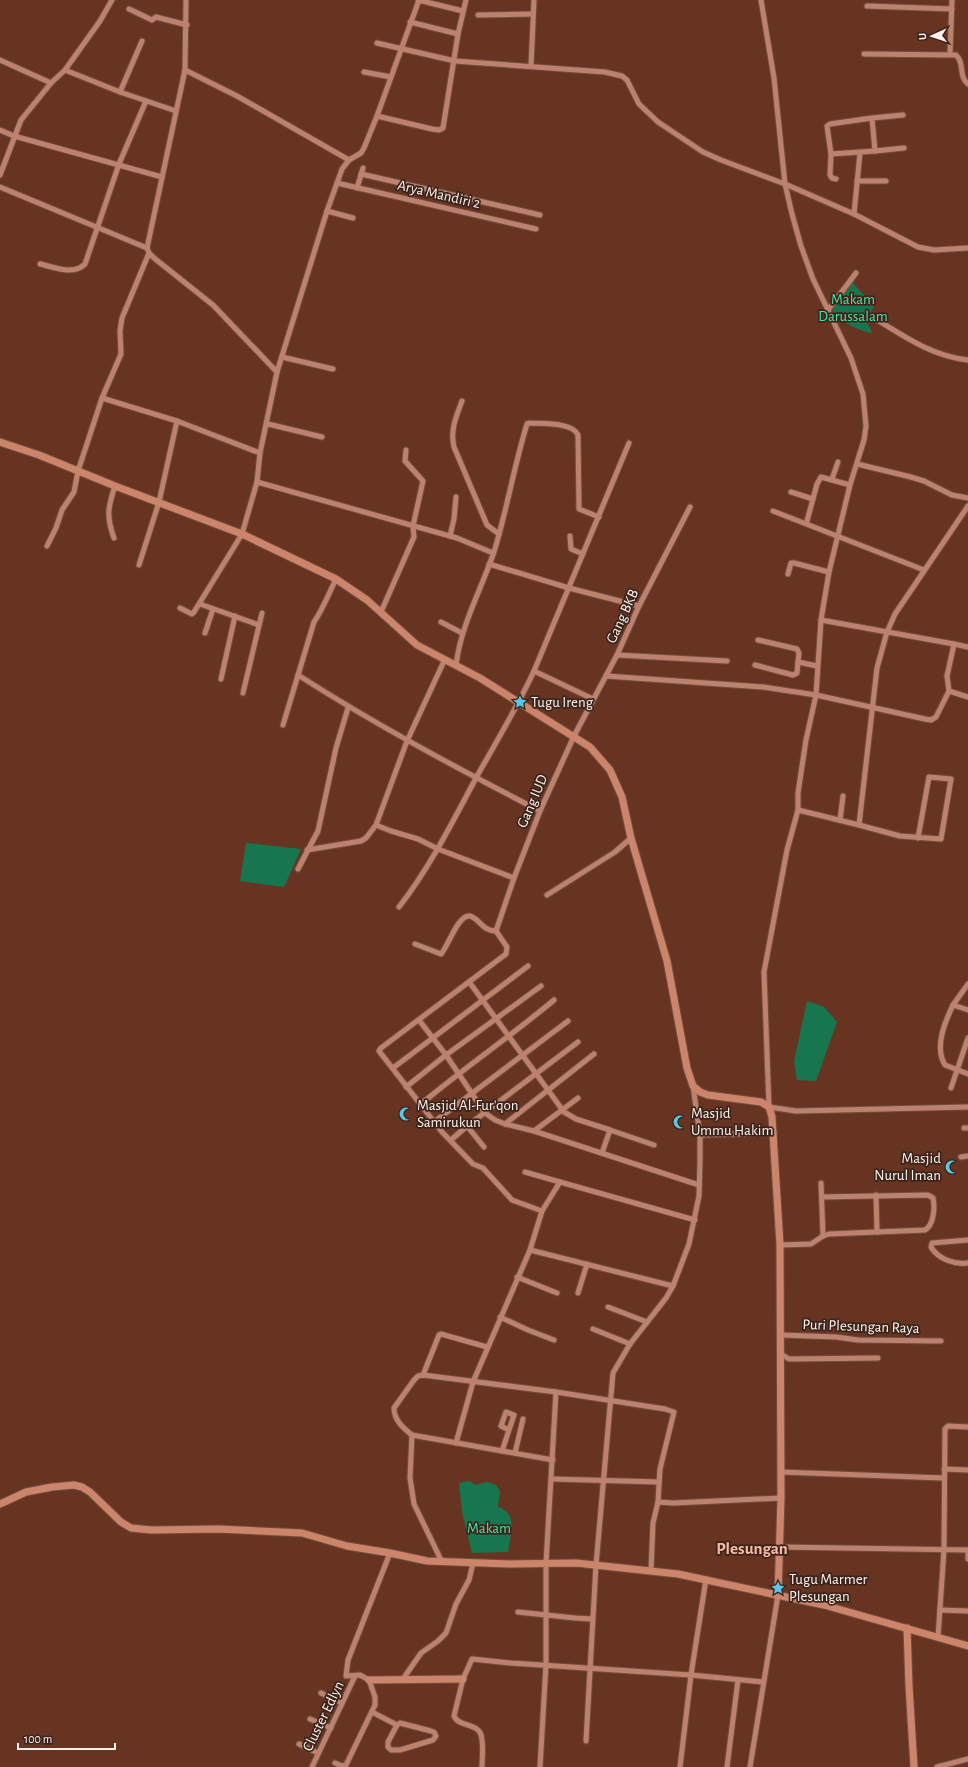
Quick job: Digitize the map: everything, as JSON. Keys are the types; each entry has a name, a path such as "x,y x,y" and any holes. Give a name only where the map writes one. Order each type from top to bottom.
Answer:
{"street":[{"path":"0,175 21,120 51,83 65,70 100,21 112,0"},
{"path":"47,546 56,528 62,510 74,492 78,471 102,398 121,354 120,331 122,318 148,250 185,70 187,25 186,0"},
{"path":"180,608 192,614 200,604 242,534 257,482 260,453 268,424 277,372 327,211 342,169 348,160 361,154 377,116 419,0 463,11"},
{"path":"377,116 438,130 443,128 455,61 458,34 466,0"},
{"path":"531,66 534,0"},
{"path":"750,1767 778,1595 781,1498 780,1245 774,1133 772,1117 768,1107 764,972 787,850 798,810 798,793 806,740 816,695 820,620 837,536 850,485 864,440 866,426 863,394 851,358 813,279 801,246 792,214 786,184 774,78 761,0"},
{"path":"950,54 952,0"},
{"path":"867,6 952,9"},
{"path":"130,9 152,20 156,17 187,25"},
{"path":"478,15 533,14"},
{"path":"410,22 458,34"},
{"path":"120,92 142,41"},
{"path":"377,43 455,61 605,72 622,76 627,80 639,104 658,122 682,139 721,160 786,184 854,214 918,247 934,250 968,248"},
{"path":"864,54 950,54 959,57 962,78 968,84"},
{"path":"0,60 51,83"},
{"path":"65,70 146,102 176,111"},
{"path":"185,70 237,96 348,160"},
{"path":"364,72 391,77"},
{"path":"40,264 69,270 81,268 85,264 119,164 146,102"},
{"path":"836,179 832,178 830,175 831,154 826,126 830,124 872,118 903,115"},
{"path":"872,118 875,151"},
{"path":"0,130 14,136 162,177"},
{"path":"831,154 904,148"},
{"path":"854,214 860,152"},
{"path":"357,188 363,168"},
{"path":"361,174 540,215"},
{"path":"857,181 886,181"},
{"name":"Arya Mandiri 2","path":"337,183 536,230"},
{"path":"0,187 148,250 200,294 277,372"},
{"path":"327,211 353,218"},
{"path":"828,310 856,273"},
{"path":"871,316 920,346 946,356 968,360"},
{"path":"282,357 333,369"},
{"path":"102,398 177,421 260,453"},
{"path":"462,401 453,428 452,434 454,447 487,524 499,534"},
{"path":"139,565 159,502 177,421"},
{"path":"268,424 322,437"},
{"path":"456,665 458,646 462,633 499,534 527,424 570,426 576,430 578,435 579,509 599,516"},
{"path":"0,442 39,455 114,486 242,534 336,579 367,600 417,645 480,678 574,736 590,747 610,770 622,797 631,838 668,961 688,1068 693,1086 700,1135 699,1196 689,1244 673,1286 666,1298 630,1344 613,1373 592,1619 586,1741"},
{"path":"399,907 416,885 438,849 476,778 520,702 629,443"},
{"path":"381,612 414,538 413,526 425,480 405,461 406,450"},
{"path":"832,479 838,462"},
{"path":"857,464 911,477 924,481 952,495 968,498"},
{"path":"807,521 817,484 821,477 850,485"},
{"path":"257,482 450,536 476,544 493,553"},
{"path":"114,486 108,505 109,523 114,538"},
{"path":"791,492 813,499"},
{"path":"450,536 454,519 456,497"},
{"path":"859,824 877,668 887,632 895,614 968,506"},
{"name":"Gang BKB","path":"574,736 617,655 639,606 690,507"},
{"path":"773,511 924,570"},
{"path":"570,536 571,549 583,554"},
{"path":"788,574 791,564 794,563 829,572"},
{"path":"489,564 569,588 639,606"},
{"path":"283,725 314,622 336,579"},
{"path":"200,604 259,625"},
{"path":"205,633 212,609"},
{"path":"243,693 262,613"},
{"path":"221,679 235,616"},
{"path":"820,620 968,647"},
{"path":"441,622 462,633"},
{"path":"756,665 793,675 796,673 799,653 797,649 758,640"},
{"path":"606,676 763,687 816,695 931,720 936,717 949,691 947,676 954,644"},
{"path":"617,655 727,661"},
{"path":"307,850 361,841 366,838 376,825 407,741 445,659"},
{"path":"798,662 817,666"},
{"path":"534,671 593,699"},
{"path":"298,675 348,708 407,741 540,810"},
{"path":"949,691 968,696"},
{"path":"298,869 318,831 336,748 348,708"},
{"name":"Gang IUD","path":"496,931 540,810 574,736"},
{"path":"798,810 859,824 900,836 918,838 941,839 951,781 949,779 931,776 928,778 918,838"},
{"path":"840,820 844,796"},
{"path":"376,825 418,839 438,849 514,878"},
{"path":"548,895 615,852 631,838"},
{"path":"416,944 441,954 460,920 467,916 472,917 490,930 496,931 507,947 508,952 470,983 380,1050 380,1053 434,1122 473,1164 483,1168 512,1200 542,1211"},
{"path":"393,1068 528,966"},
{"path":"470,983 537,1072 562,1109 568,1115 654,1145"},
{"path":"968,983 952,1005 940,1044 942,1060 945,1065 968,1074"},
{"path":"406,1087 446,1055 541,986"},
{"path":"420,1104 459,1072 510,1036 554,1000"},
{"path":"952,1005 968,1010"},
{"path":"419,1020 434,1037 485,1112 495,1120 534,1131 699,1185"},
{"path":"434,1122 568,1021"},
{"path":"951,1088 968,1038"},
{"path":"451,1140 466,1126 578,1042"},
{"path":"505,1124 549,1091 594,1054"},
{"path":"693,1086 700,1092 708,1095 758,1101 768,1107 796,1111 968,1107"},
{"path":"534,1131 578,1098"},
{"path":"466,1126 484,1147"},
{"path":"602,1153 610,1130"},
{"path":"700,1135 774,1133"},
{"path":"961,1157 968,1156"},
{"path":"526,1172 695,1220"},
{"path":"456,1443 473,1382 517,1277 530,1250 542,1211 560,1182"},
{"path":"821,1183 823,1236"},
{"path":"876,1195 877,1232"},
{"path":"780,1245 811,1244 823,1236 925,1230 930,1225 934,1204 933,1198 928,1195 822,1197"},
{"path":"968,1240 932,1243 931,1247 941,1256 956,1264 968,1264"},
{"path":"530,1250 673,1286"},
{"path":"578,1293 587,1264"},
{"path":"517,1277 557,1293"},
{"path":"608,1307 647,1322"},
{"path":"500,1317 554,1340"},
{"path":"593,1329 630,1344"},
{"path":"423,1375 439,1335 441,1334 487,1347"},
{"name":"Puri Plesungan Raya","path":"781,1335 836,1337 854,1340 941,1341"},
{"path":"781,1354 789,1358 878,1358"},
{"path":"553,1460 412,1435 402,1426 395,1415 394,1408 414,1380 418,1376 423,1375 556,1392 656,1407 674,1412 660,1469 658,1502 653,1523 651,1570"},
{"path":"540,1767 546,1664 546,1563 556,1392"},
{"path":"515,1453 524,1419"},
{"path":"938,1637 944,1550 945,1426 968,1427"},
{"path":"502,1451 509,1430"},
{"path":"412,1435 410,1478 414,1504 442,1562"},
{"path":"944,1469 968,1470"},
{"path":"780,1472 944,1478"},
{"path":"552,1479 659,1482"},
{"path":"0,1504 26,1492 74,1485 90,1492 125,1525 131,1528 151,1530 220,1529 302,1533 347,1546 427,1561 473,1563 576,1563 651,1570 706,1579 824,1605 968,1646"},
{"path":"658,1502 673,1503 781,1498"},
{"path":"780,1547 968,1550 968,1559"},
{"path":"390,1553 348,1660 346,1676 366,1677 369,1680 463,1679"},
{"path":"403,1679 420,1653 438,1641 446,1633 456,1604 469,1580 473,1563"},
{"path":"680,1767 691,1675 706,1579"},
{"path":"940,1610 968,1611"},
{"path":"518,1612 592,1619"},
{"path":"908,1628 909,1686 914,1767"},
{"path":"482,1767 482,1741 480,1732 477,1729 456,1720 454,1716 463,1679 472,1659 691,1675 763,1682"},
{"name":"Cluster Edlyn","path":"312,1767 355,1676"},
{"path":"335,1763 342,1766 346,1765 372,1712 376,1701 369,1680"},
{"path":"727,1767 738,1680"},
{"path":"321,1693 342,1703"},
{"path":"372,1712 397,1725 400,1723 431,1731 434,1732 436,1736 433,1740 404,1749 391,1750 388,1747 388,1742 397,1725"},
{"path":"310,1719 330,1728"},
{"path":"299,1744 318,1753"},
{"path":"936,1767 968,1759"}],"green space":[{"name":"Makam Darussalam","path":"852,282 874,306 866,321 872,332 870,333 844,322 832,309"},
{"path":"246,843 301,849 284,887 240,881"},
{"path":"807,1001 824,1007 837,1022 816,1081 797,1080 794,1061"},
{"name":"Makam","path":"469,1481 476,1485 487,1482 496,1485 500,1491 498,1507 505,1510 509,1514 512,1526 508,1552 472,1553 462,1512 459,1483"}],"place":[{"name":"Tugu Ireng","path":"520,702"},
{"name":"Masjid Al-Fur'qon Samirukun","path":"406,1114"},
{"name":"Masjid Ummu Hakim","path":"680,1122"},
{"name":"Masjid Nurul Iman","path":"952,1167"},
{"name":"Tugu Marmer Plesungan","path":"778,1588"}],"district":[{"name":"Plesungan","path":"752,1548"}]}
